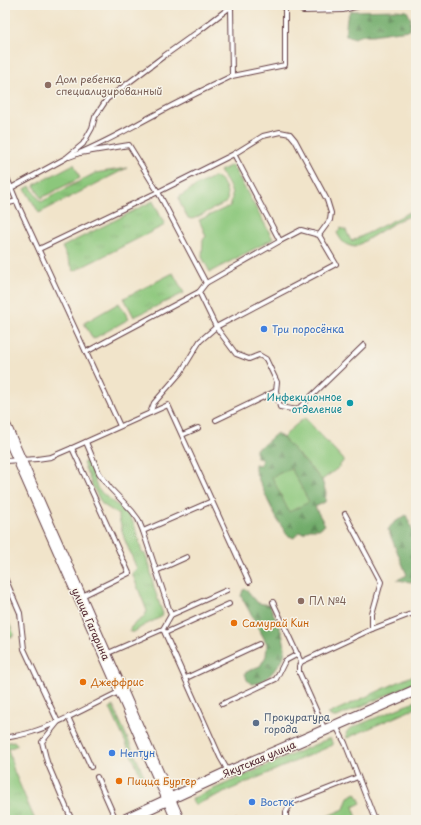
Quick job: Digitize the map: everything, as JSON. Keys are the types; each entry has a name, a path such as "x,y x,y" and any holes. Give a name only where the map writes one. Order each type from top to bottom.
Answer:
{"main road":[{"name":"улица Гагарина","path":"5,427 178,820"}],"street":[{"name":"Якутская улица","path":"124,820 228,772 416,690"}],"lane":[{"path":"232,5 232,76"},
{"path":"66,158 83,144 92,128 95,117 107,99 232,5"},
{"path":"11,188 66,158 118,135 232,76 285,65 285,5"},
{"path":"293,5 302,11 343,10 364,5"},
{"path":"39,249 234,154 263,136 280,132 290,134 295,140 323,193 331,213 330,220 319,235"},
{"path":"80,153 129,145 158,192 206,283"},
{"path":"234,154 280,240"},
{"path":"5,173 120,426"},
{"path":"5,204 17,201"},
{"path":"86,352 199,292 206,283 280,240 301,230 319,235 336,264 216,326 200,341 181,372 154,403 150,413"},
{"path":"199,292 216,326 236,354 249,360 259,355 266,359 277,382 276,391 280,407 297,410 364,345"},
{"path":"216,420 276,391"},
{"path":"5,461 44,458 72,448 168,405 249,582"},
{"path":"182,436 198,428"},
{"path":"86,442 99,473 110,488 138,519 171,615"},
{"path":"72,448 129,573 80,597"},
{"path":"143,531 212,501"},
{"path":"345,514 381,582 372,614 372,629"},
{"path":"156,571 187,557"},
{"path":"5,578 20,613 24,649 58,722"},
{"path":"227,590 171,615 164,631 228,772"},
{"path":"273,602 298,654 301,662 299,672 325,730"},
{"path":"105,655 229,604"},
{"path":"301,662 372,629 416,612"},
{"path":"186,678 259,644"},
{"path":"222,704 276,679 285,661 298,654"},
{"path":"5,738 32,732 58,722 99,701 121,692"},
{"path":"68,717 90,767"},
{"path":"58,722 42,742 47,762 70,816"},
{"path":"336,725 375,820"},
{"path":"97,776 116,820"},
{"path":"286,820 286,812 291,804 358,777"}],"green space":[{"path":"350,11 407,11 411,19 410,30 361,35 355,38 345,35 347,18"},
{"path":"74,164 80,178 41,198 34,185"},
{"path":"232,165 273,239 210,272 202,257 203,240 206,236 199,220 230,206 232,201 231,192 220,171"},
{"path":"127,168 39,213 25,189 30,186 41,202 95,173"},
{"path":"214,177 221,180 225,186 227,202 193,219 188,218 180,203 179,197 197,185"},
{"path":"153,201 165,225 74,271 62,247"},
{"path":"416,209 416,214 399,220 355,247 344,243 337,233 341,228 346,230 352,241"},
{"path":"173,273 184,293 134,317 124,298"},
{"path":"119,303 129,319 93,339 84,323"},
{"path":"305,418 344,460 338,468 322,480 283,438 293,427"},
{"path":"277,433 322,480 326,493 325,502 315,507 325,525 319,529 309,529 304,533 299,532 294,538 287,535 277,519 255,471 255,464 260,465 262,460 256,456 256,449"},
{"path":"86,461 91,466 98,489 124,509 128,514 136,530 142,553 145,554 149,563 154,588 163,614 161,617 134,632 130,632 130,629 134,624 143,618 147,611 132,573 137,569 124,538 118,514 102,504 83,463"},
{"path":"291,468 309,502 289,512 272,477"},
{"path":"406,515 416,538 416,580 411,582 397,580 407,575 388,530 394,523"},
{"path":"246,589 258,603 270,605 285,645 285,652 280,664 263,681 251,684 247,680 245,673 260,666 266,656 267,644 241,596 243,590"},
{"path":"5,615 14,634 13,636 5,639"},
{"path":"416,674 416,682 337,717 332,717 328,714"},
{"path":"416,701 416,708 347,738 346,733 349,729"},
{"path":"113,706 147,782 144,783 110,708"},
{"path":"330,738 333,745 195,805 192,800 193,798"},
{"path":"14,741 18,745 8,749 14,771 35,820 5,820 5,743"},
{"path":"356,793 361,803 353,807 358,820 318,820 344,809 348,797"}],"place":[{"name":"Дом ребенка специализированный","path":"48,85"},
{"name":"Три поросёнка","path":"264,329"},
{"name":"Инфекционное отделение","path":"350,403"},
{"name":"ПЛ №4","path":"301,601"},
{"name":"Самурай Кин","path":"234,623"},
{"name":"Джеффрис","path":"83,682"},
{"name":"Прокуратура города","path":"256,723"},
{"name":"Нептун","path":"112,753"},
{"name":"Пицца Бургер","path":"119,781"},
{"name":"Восток","path":"252,802"}]}
